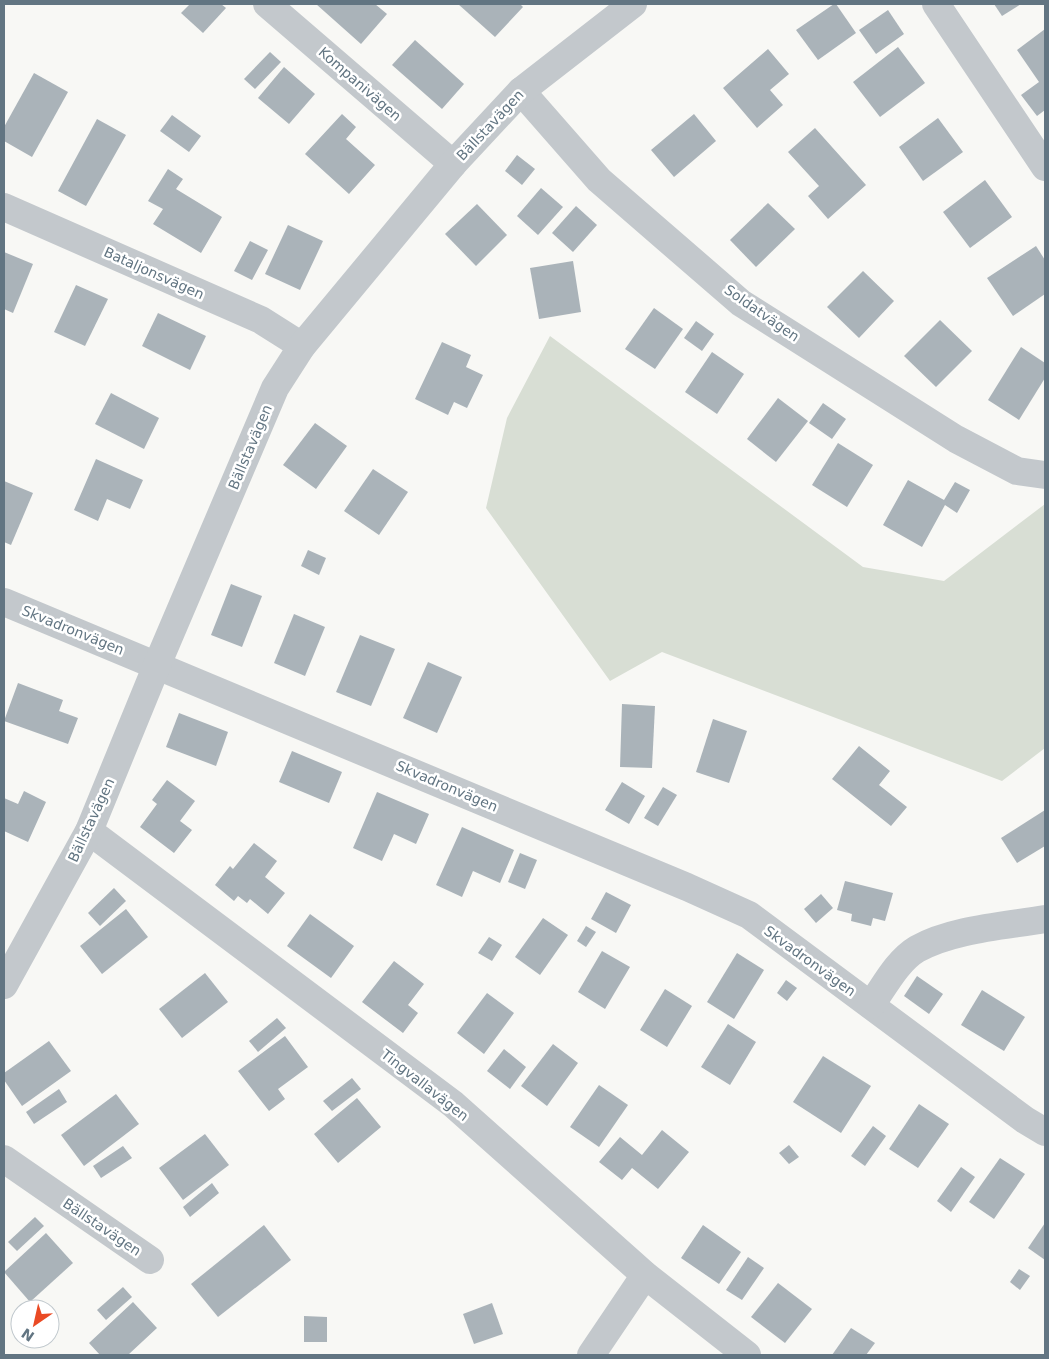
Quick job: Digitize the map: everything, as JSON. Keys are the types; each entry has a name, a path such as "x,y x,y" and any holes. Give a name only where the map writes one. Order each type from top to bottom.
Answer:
{"street":[{"name":"Kompanivägen","path":"267,4 454,164"},
{"name":"Bällstavägen","path":"4,985 89,831 157,664 275,388 302,346 454,164 521,91 633,4"},
{"path":"936,4 1045,168"},
{"name":"Soldatvägen","path":"521,91 599,180 741,302 956,440 1017,472 1045,475"},
{"name":"Bataljonsvägen","path":"4,207 262,320 302,346"},
{"name":"Skvadronvägen","path":"4,602 157,664 749,915 1025,1120 1045,1132"},
{"name":"Tingvallavägen","path":"89,831 453,1104 645,1275 747,1355"},
{"name":"Skvadronvägen","path":"871,1005 899,965 917,950 945,938 1045,919"},
{"name":"Bällstavägen","path":"4,1160 150,1260"},
{"path":"591,1355 645,1275"}],"shaded area":[{"path":"550,336 863,567 944,581 1045,504 1045,748 1002,781 662,652 610,681 486,508 507,418"}],"building":[{"path":"190,4 221,4 226,8 203,33 181,13"},
{"path":"316,4 375,4 387,14 361,44"},
{"path":"458,4 520,4 523,7 495,37"},
{"path":"836,4 856,33 818,60 796,30"},
{"path":"994,4 1021,4 1002,16"},
{"path":"888,10 904,34 876,54 859,30"},
{"path":"1045,29 1045,110 1037,116 1021,95 1039,82 1017,50"},
{"path":"415,40 464,84 442,109 392,65"},
{"path":"898,47 925,83 880,117 853,82"},
{"path":"768,49 789,74 770,90 783,105 757,128 723,88"},
{"path":"270,52 281,62 255,89 244,79"},
{"path":"284,67 315,94 289,124 258,98"},
{"path":"34,73 68,92 32,157 4,141 4,127"},
{"path":"342,114 356,127 346,139 375,165 349,194 305,154"},
{"path":"694,114 716,141 674,177 651,150"},
{"path":"172,115 201,136 189,152 160,131"},
{"path":"938,118 963,152 923,181 899,147"},
{"path":"97,119 126,135 86,206 58,191"},
{"path":"815,128 866,185 828,219 808,196 819,186 788,152"},
{"path":"517,155 535,169 522,185 505,171"},
{"path":"168,169 183,179 176,189 222,217 201,253 153,224 163,209 148,201"},
{"path":"985,180 1012,217 970,248 943,212"},
{"path":"541,188 563,207 538,235 517,216"},
{"path":"768,203 795,229 756,267 730,240"},
{"path":"477,204 507,235 476,266 445,234"},
{"path":"576,206 597,225 573,252 552,233"},
{"path":"288,225 323,241 300,290 265,274"},
{"path":"250,241 268,250 252,280 234,271"},
{"path":"1036,246 1045,260 1045,294 1013,316 987,278"},
{"path":"4,252 33,264 13,313 4,309"},
{"path":"573,261 581,312 539,319 530,268"},
{"path":"863,271 894,301 859,338 827,307"},
{"path":"76,285 108,299 85,346 54,332"},
{"path":"654,308 683,329 655,369 625,349"},
{"path":"158,313 206,336 190,370 142,346"},
{"path":"940,320 972,351 936,387 904,356"},
{"path":"696,321 714,334 702,351 684,338"},
{"path":"442,342 471,355 466,367 483,375 467,408 454,402 448,415 415,399"},
{"path":"1021,347 1045,363 1045,378 1019,420 988,400"},
{"path":"712,352 744,374 717,414 685,392"},
{"path":"111,393 159,418 144,449 95,424"},
{"path":"778,398 808,421 776,462 747,439"},
{"path":"823,403 846,419 832,439 809,423"},
{"path":"315,423 347,446 316,489 283,465"},
{"path":"838,443 873,465 847,507 812,485"},
{"path":"96,459 143,480 130,509 107,499 98,521 74,510"},
{"path":"373,469 408,492 379,535 344,511"},
{"path":"908,480 944,500 955,482 970,490 957,513 945,505 922,547 883,525"},
{"path":"4,481 33,493 11,545 4,542"},
{"path":"308,550 326,558 319,575 301,566"},
{"path":"231,584 262,596 242,647 211,635"},
{"path":"294,614 325,627 305,676 274,663"},
{"path":"360,635 395,649 371,706 336,692"},
{"path":"428,662 462,677 437,733 403,718"},
{"path":"18,683 63,700 59,711 78,718 68,744 4,721"},
{"path":"622,704 655,706 652,768 620,767"},
{"path":"179,713 228,732 216,766 166,747"},
{"path":"713,719 747,731 729,783 696,772"},
{"path":"859,746 890,771 879,785 907,807 891,826 832,779"},
{"path":"292,751 342,772 329,803 279,782"},
{"path":"167,780 195,801 180,821 192,830 174,853 140,827 157,804 152,800"},
{"path":"622,782 645,796 629,824 605,810"},
{"path":"663,787 677,795 658,826 644,818"},
{"path":"24,791 46,802 28,842 4,831 4,798 18,804"},
{"path":"377,792 429,814 416,844 394,834 382,861 353,848"},
{"path":"1045,810 1045,846 1017,863 1001,838"},
{"path":"462,827 514,850 500,883 473,871 462,897 436,885"},
{"path":"254,843 277,861 265,877 285,893 268,914 250,899 247,903 238,896 234,901 215,885 230,866 233,869"},
{"path":"520,853 537,860 525,889 508,882"},
{"path":"845,881 893,893 885,921 873,918 871,926 851,921 852,914 837,910"},
{"path":"114,888 126,901 100,926 88,913"},
{"path":"606,892 631,905 616,933 591,919"},
{"path":"821,894 833,908 816,923 804,909"},
{"path":"126,909 148,937 102,974 80,946"},
{"path":"310,914 354,946 331,978 287,946"},
{"path":"543,918 568,935 540,975 515,957"},
{"path":"586,926 596,932 586,947 577,941"},
{"path":"489,937 502,945 492,961 478,953"},
{"path":"602,951 630,967 605,1009 578,992"},
{"path":"737,953 764,970 734,1019 707,1002"},
{"path":"394,961 424,984 408,1005 418,1013 403,1033 362,1002"},
{"path":"205,973 228,1002 182,1038 159,1009"},
{"path":"917,976 943,994 929,1014 904,996"},
{"path":"786,980 797,988 787,1001 777,993"},
{"path":"665,989 692,1006 667,1047 640,1030"},
{"path":"982,990 1025,1017 1004,1051 961,1025"},
{"path":"487,993 514,1013 484,1054 457,1033"},
{"path":"277,1018 286,1028 258,1052 249,1041"},
{"path":"728,1024 756,1042 730,1085 701,1067"},
{"path":"285,1036 308,1067 278,1089 285,1099 269,1111 238,1071"},
{"path":"49,1041 71,1071 22,1106 4,1080 4,1073"},
{"path":"553,1044 578,1063 547,1106 521,1086"},
{"path":"504,1049 526,1067 510,1089 487,1071"},
{"path":"823,1056 871,1086 841,1133 793,1102"},
{"path":"352,1078 361,1089 332,1111 323,1101"},
{"path":"599,1085 628,1105 599,1147 570,1127"},
{"path":"59,1089 67,1102 34,1124 26,1112"},
{"path":"116,1094 139,1124 84,1166 61,1135"},
{"path":"357,1098 381,1127 338,1163 314,1134"},
{"path":"919,1104 949,1124 918,1168 889,1149"},
{"path":"873,1126 886,1136 865,1166 851,1156"},
{"path":"662,1130 689,1152 658,1189 632,1168 622,1180 599,1162 620,1137 642,1155"},
{"path":"205,1134 229,1165 183,1200 159,1168"},
{"path":"789,1145 799,1157 789,1164 779,1153"},
{"path":"123,1146 132,1158 101,1178 93,1166"},
{"path":"1000,1158 1025,1174 994,1219 969,1202"},
{"path":"961,1167 975,1177 951,1212 937,1201"},
{"path":"212,1183 219,1193 190,1217 183,1207"},
{"path":"35,1217 44,1226 17,1251 8,1242"},
{"path":"1045,1223 1045,1260 1028,1248"},
{"path":"264,1225 291,1260 218,1317 191,1284"},
{"path":"703,1225 741,1252 719,1284 681,1258"},
{"path":"46,1233 73,1263 33,1299 27,1299 4,1272"},
{"path":"748,1257 764,1268 742,1300 726,1290"},
{"path":"1019,1269 1030,1276 1020,1290 1010,1282"},
{"path":"778,1283 812,1309 785,1343 751,1317"},
{"path":"123,1287 132,1297 106,1320 97,1310"},
{"path":"133,1302 157,1328 129,1354 131,1355 100,1355 89,1343"},
{"path":"492,1303 503,1334 474,1344 463,1314"},
{"path":"304,1316 327,1317 327,1342 304,1342"},
{"path":"851,1328 875,1343 866,1355 832,1355"}]}
